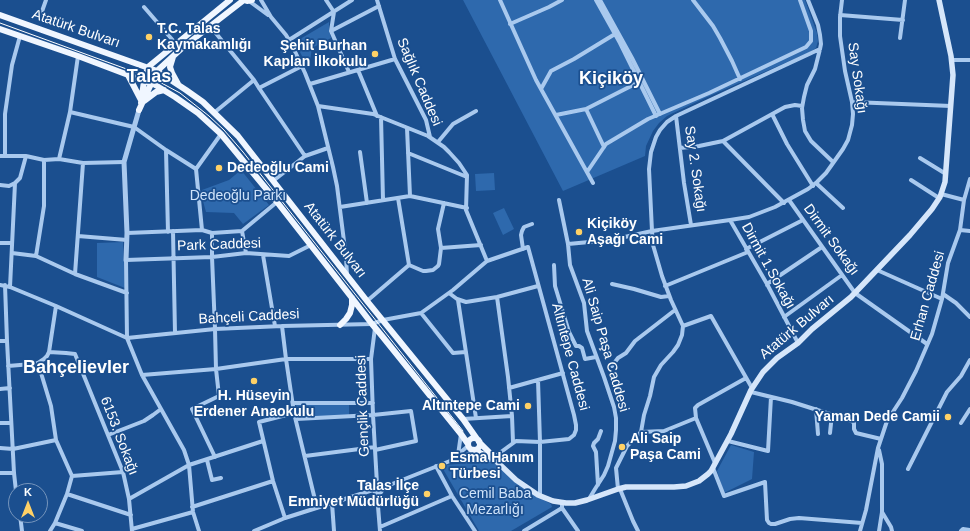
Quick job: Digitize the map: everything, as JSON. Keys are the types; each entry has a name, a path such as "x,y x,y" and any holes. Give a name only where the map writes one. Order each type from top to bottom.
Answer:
{"main road":[{"path":"142,102 144,81 148,67 230,0"},
{"path":"139,110 157,71 210,26 247,0"},
{"path":"939,0 942,12"},
{"path":"942,0 942,12"},
{"name":"Atatürk Bulvarı","path":"0,16 157,71 179,85 215,112 238,136 367,301 493,458 516,480 540,496 562,506 619,489 630,487 674,487 690,484 702,479 708,474 714,465 728,440 751,390 772,362 798,343 812,329 851,298 929,213 940,196 945,182 951,106 953,75 952,60 942,12"},
{"name":"Atatürk Bulvarı","path":"0,29 152,84 164,90 198,113 221,134 277,202 373,326 471,447 488,457 493,458"},
{"path":"134,62 148,61 167,51"},
{"path":"173,56 170,67 179,85"},
{"path":"128,75 142,102"},
{"path":"142,102 156,92 164,90"},
{"path":"340,325 350,313 352,298"},
{"path":"474,438 478,440 479,447 471,447 469,441 471,439 474,438"}],"street":[{"path":"40,17 46,0"},
{"path":"247,0 271,17"},
{"path":"261,0 271,17 289,40 310,84 318,106 336,177 347,275"},
{"path":"326,0 334,12 331,31 349,72"},
{"path":"289,40 352,0"},
{"name":"Sağlık Caddesi","path":"377,0 395,59 426,120 430,138 438,142 454,157 464,169 467,177"},
{"path":"500,0 541,89 593,183"},
{"path":"510,24 562,0"},
{"path":"596,0 658,115"},
{"path":"600,0 632,58 658,115"},
{"path":"692,0 713,26 740,79"},
{"path":"587,172 606,144 648,119 690,102 804,49 810,44 812,39 800,0"},
{"path":"808,0 819,30 820,49 815,70 805,91 802,106 803,124 811,141 833,162"},
{"name":"Say Sokağı","path":"784,203 814,184 826,173 843,150 850,135 852,102 842,59 840,36 842,0"},
{"path":"900,38 904,1"},
{"path":"144,6 176,44"},
{"path":"331,31 379,6"},
{"path":"840,15 903,20"},
{"path":"210,26 254,80 305,156"},
{"path":"541,89 551,71 574,59 614,34"},
{"path":"20,36 12,65 5,114 2,156 26,156 44,160 59,159 83,163 124,162"},
{"path":"638,531 619,489 616,468 627,446 641,432 654,377 661,365 678,345 682,335 683,326 669,296 655,254 652,229 649,168 651,152 656,137 667,122 676,116 820,49"},
{"path":"59,159 70,112 78,56"},
{"path":"310,84 395,59"},
{"path":"952,60 970,60"},
{"path":"259,88 302,66"},
{"path":"358,70 379,116 383,200"},
{"path":"215,112 254,80"},
{"path":"556,115 586,109 640,82"},
{"path":"852,102 912,106 951,106"},
{"path":"318,106 373,114 430,138"},
{"path":"680,148 723,141 788,106 802,106"},
{"path":"586,109 604,147"},
{"path":"139,110 124,162 127,233 126,260 128,338 142,375 184,450 189,465 193,509 199,531"},
{"path":"438,142 453,124 476,111"},
{"path":"70,112 134,127 196,169"},
{"path":"0,114 5,114"},
{"path":"772,114 787,144 814,184 843,208"},
{"name":"Say 2. Sokağı","path":"676,116 691,225"},
{"path":"407,128 410,196"},
{"path":"202,230 196,169 221,134"},
{"name":"Dirmit Sokağı","path":"723,141 784,203"},
{"path":"273,182 305,156 328,148"},
{"path":"166,150 173,258 175,333"},
{"path":"360,152 367,203"},
{"path":"408,153 467,177 466,210 487,261"},
{"path":"0,185 9,186 20,178 26,156"},
{"path":"920,158 946,174"},
{"path":"36,256 44,206 44,160"},
{"path":"75,274 83,163"},
{"name":"Erhan Caddesi","path":"860,531 869,496 878,448 887,421 906,391 932,334 942,299 948,263 960,230 964,200 970,179"},
{"path":"911,180 940,196 964,200"},
{"path":"10,287 15,183"},
{"path":"340,207 410,196 467,208"},
{"path":"398,198 409,265"},
{"name":"Ali Saip Paşa Caddesi","path":"559,200 568,244 570,265 585,309 587,331 614,407 616,424 615,441 611,456 604,475 589,499"},
{"name":"Dirmit Sokağı","path":"789,200 855,293 927,344"},
{"path":"127,233 202,230 212,233 242,231 277,202"},
{"path":"568,244 611,240 652,229 730,220 758,214 784,203"},
{"path":"409,265 423,271 429,271 435,269 439,264 441,248 438,229 444,204"},
{"name":"Dirmit 1.Sokağı","path":"730,220 767,284 798,343"},
{"path":"666,286 747,251 803,220"},
{"name":"Altıntepe Caddesi","path":"513,442 540,442 569,439 576,430 576,420 563,373 538,286 521,235 524,227 532,224"},
{"path":"960,230 970,231"},
{"path":"242,231 246,253"},
{"path":"212,233 216,369 219,396 192,409 214,457"},
{"path":"78,236 127,240"},
{"path":"0,242 12,243"},
{"name":"Park Caddesi","path":"126,260 246,253 289,256 311,246"},
{"path":"441,248 481,246"},
{"path":"798,343 767,284 822,247"},
{"path":"373,326 383,320 421,313 449,293 487,261 526,248"},
{"path":"12,253 36,256 75,274 127,293"},
{"path":"263,255 275,326"},
{"path":"367,301 409,265"},
{"path":"554,265 555,286 569,332 576,346 582,348 585,359 596,357"},
{"path":"877,270 942,299"},
{"path":"784,317 842,275"},
{"path":"612,284 661,297 669,296"},
{"path":"15,483 5,306 2,285 56,306 128,338"},
{"path":"449,293 458,300 466,302 497,297 538,286"},
{"path":"943,294 956,303 970,317"},
{"path":"453,460 488,460 493,458 513,442 509,388 497,297"},
{"path":"458,300 476,418"},
{"path":"0,306 5,306"},
{"path":"8,366 38,363 44,359 49,352 56,306"},
{"path":"612,366 618,358 626,353 635,341 675,310"},
{"path":"421,313 454,353 466,352"},
{"path":"683,326 712,316 751,390 853,421 855,430 858,434 881,439"},
{"name":"Bahçeli Caddesi","path":"128,338 216,329 275,326 373,326"},
{"path":"282,326 294,413 317,508"},
{"name":"Gençlik Caddesi","path":"373,326 373,415 378,484"},
{"path":"0,341 7,341"},
{"name":"6153. Sokağı","path":"49,352 75,354 123,472 129,498 132,530"},
{"path":"142,375 216,369 286,359 372,359"},
{"path":"908,469 947,392 961,376 970,360"},
{"path":"38,363 50,406 56,440 72,476 56,523 50,531"},
{"path":"509,388 563,373"},
{"path":"746,378 697,406 695,409 696,418 724,496 765,482 767,520 769,523 775,524 790,519 799,518 862,523"},
{"path":"538,380 540,496"},
{"path":"0,389 10,388"},
{"path":"728,440 768,451 771,397"},
{"path":"293,403 373,403"},
{"path":"108,435 144,421 161,409"},
{"path":"816,409 818,434"},
{"path":"961,423 970,409"},
{"path":"296,419 373,415 410,411 416,441 375,449 305,456"},
{"path":"285,518 273,481 259,422 294,413"},
{"path":"830,433 832,414"},
{"path":"463,419 512,416"},
{"path":"641,432 664,431 696,418"},
{"path":"0,423 11,423"},
{"path":"598,485 596,452 593,446 602,432"},
{"path":"458,455 461,434"},
{"path":"0,448 13,449 56,440"},
{"path":"129,498 189,465 263,440"},
{"path":"453,460 471,447"},
{"path":"254,531 261,530 285,518 332,503 375,492 381,492 382,488 436,466 462,458 470,452 471,447"},
{"path":"878,448 882,464 882,512 879,531"},
{"path":"207,460 212,480 221,478"},
{"path":"436,466 452,496 475,531"},
{"path":"72,476 123,472"},
{"path":"0,473 14,473"},
{"path":"132,530 273,481"},
{"path":"382,488 381,485 378,484 375,486 380,529 452,496"},
{"path":"67,494 131,515"},
{"path":"332,503 334,531"},
{"path":"524,531 562,506 578,531"},
{"path":"882,512 892,531"},
{"path":"56,523 82,531"},
{"path":"962,531 963,529 970,530"}],"green space":[{"path":"463,0 805,0 817,33 818,41 816,48 810,52 667,116 653,131 646,146 645,156 563,191"},
{"path":"329,22 331,38 312,48 310,61 305,62 295,42"},
{"name":"Dedeoğlu Parkı","path":"241,170 269,205 243,224 234,213 206,212 202,190 229,180"},
{"path":"494,173 495,190 476,191 475,174"},
{"path":"504,208 514,229 503,235 493,213"},
{"path":"123,242 125,288 97,277 97,243"},
{"path":"349,404 349,416 297,419 296,405"},
{"path":"731,445 754,452 752,479 724,493 717,471"},
{"name":"Cemil Baba Mezarlığı","path":"493,461 530,493 551,504 552,507 511,531 479,531 443,469 446,467 445,465"}],"tram line":[{"path":"0,23 154,79 180,93 209,116 224,130 243,152 463,431"}],"place":[{"name":"T.C. Talas Kaymakamlığı","path":"149,37"},
{"name":"Şehit Burhan Kaplan İlkokulu","path":"375,54"},
{"name":"Dedeoğlu Cami","path":"219,168"},
{"name":"Kiçiköy Aşağı Cami","path":"579,232"},
{"name":"H. Hüseyin Erdener Anaokulu","path":"254,381"},
{"name":"Altıntepe Cami","path":"528,406"},
{"name":"Yaman Dede Camii","path":"948,417"},
{"name":"Ali Saip Paşa Cami","path":"622,447"},
{"name":"Esma Hanım Türbesi","path":"442,466"},
{"name":"Talas İlçe Emniyet Müdürlüğü","path":"427,494"}],"district":[{"name":"Talas","path":"149,77"},
{"name":"Kiçiköy","path":"611,79"},
{"name":"Bahçelievler","path":"76,368"}]}
